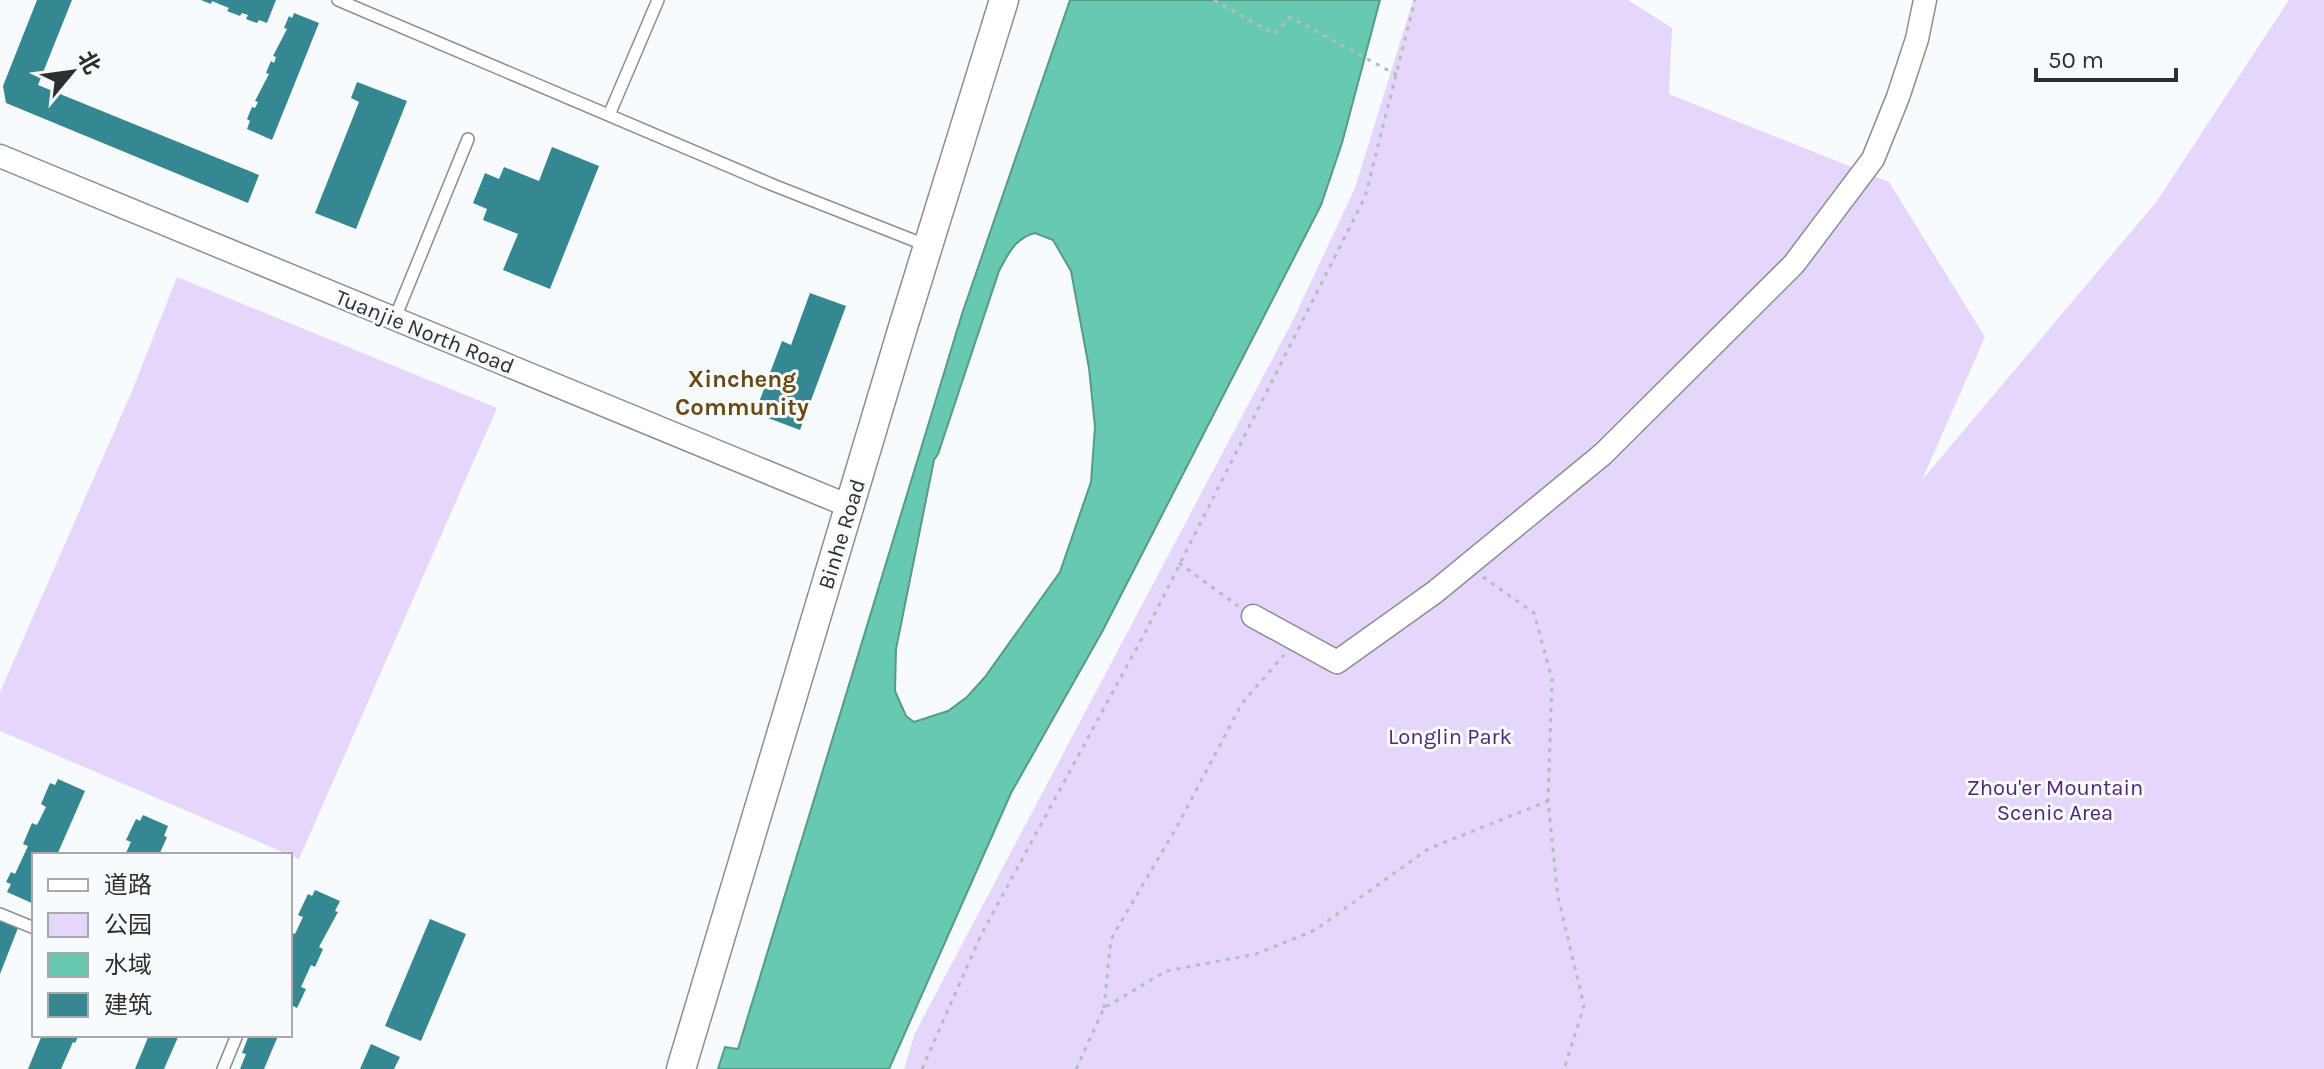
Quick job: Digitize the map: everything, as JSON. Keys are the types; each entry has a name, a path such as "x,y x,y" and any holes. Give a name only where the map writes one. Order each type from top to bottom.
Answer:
{"street":[{"name":"Binhe Road","path":"681,1069 1004,0"},
{"path":"1253,616 1337,662 1467,565 1603,454 1794,264 1873,159 1917,39 1925,0"},
{"name":"Tuanjie North Road","path":"0,156 849,506"}],"lane":[{"path":"338,0 773,185 928,246"},
{"path":"609,115 658,0"},
{"path":"395,318 468,139"},
{"path":"0,914 32,927"},
{"path":"223,1069 236,1037"}],"path":[{"path":"1214,0 1274,34 1290,17 1397,75"},
{"path":"922,1069 981,935 1139,643 1365,197 1415,0"},
{"path":"1179,563 1253,616"},
{"path":"1467,565 1534,613 1552,679 1548,801 1558,897 1584,1006 1564,1069"},
{"path":"1076,1069 1104,1008 1111,939 1179,823 1242,703 1297,640"},
{"path":"1104,1008 1166,971 1256,954 1315,930 1428,849 1548,801"}],"green space":[{"name":"Longlin Park","path":"1413,0 1628,0 1672,28 1669,94 1889,182 1985,337 1922,480 2157,201 2289,0 2324,0 2324,1069 904,1069 915,1033 1293,320 1355,188"},
{"path":"177,277 497,408 299,859 292,853 285,853 0,731 0,692 132,391"}],"water":[{"path":"1070,0 1380,0 1342,143 1321,205 1102,632 1011,793 889,1069 718,1069 725,1047 738,1049 962,314","holes":["1035,233 1053,240 1071,271 1089,368 1095,427 1091,482 1060,572 985,677 967,697 948,711 914,722 906,716 895,691 896,649 934,460 1002,265 1013,248 1028,235"]}],"building":[{"path":"37,0 72,0 38,85 259,175 248,203 6,103 3,86"},
{"path":"201,0 276,0 267,23 259,20 257,23 246,19 248,15 242,13 240,16 212,1 211,4"},
{"path":"294,13 319,23 272,140 247,129 250,121 247,119 258,102 255,101 269,74 266,73 271,61 274,63 276,57 273,56 287,29 284,28 289,16 292,18"},
{"path":"357,82 407,101 356,229 315,213 359,102 351,98"},
{"path":"552,147 599,166 550,289 503,270 518,234 483,220 487,209 473,203 485,173 499,179 504,167 539,181"},
{"path":"810,293 846,306 800,430 755,413 782,341 791,345"},
{"path":"58,779 85,791 58,853 32,853 32,903 7,892 11,884 6,882 11,872 15,874 28,846 23,844 32,823 37,825 46,807 41,804 50,783 55,785"},
{"path":"143,815 168,826 160,853 126,853 131,842 126,840 136,819 140,821"},
{"path":"315,890 340,901 335,911 338,912 319,947 323,949 315,967 311,965 301,987 306,989 297,1008 292,1008 292,933 295,934 303,917 298,915 308,894 312,896"},
{"path":"430,919 466,934 421,1041 385,1026"},
{"path":"0,921 18,928 0,974"},
{"path":"41,1037 78,1037 61,1069 28,1069"},
{"path":"148,1037 178,1037 164,1069 135,1069"},
{"path":"248,1037 278,1037 264,1069 240,1069 246,1054 242,1053"},
{"path":"371,1044 400,1057 394,1069 360,1069"}],"district":[{"name":"Xincheng Community","path":"742,393"}],"park label":[{"name":"Zhou'er Mountain Scenic Area","path":"2055,800"}]}
